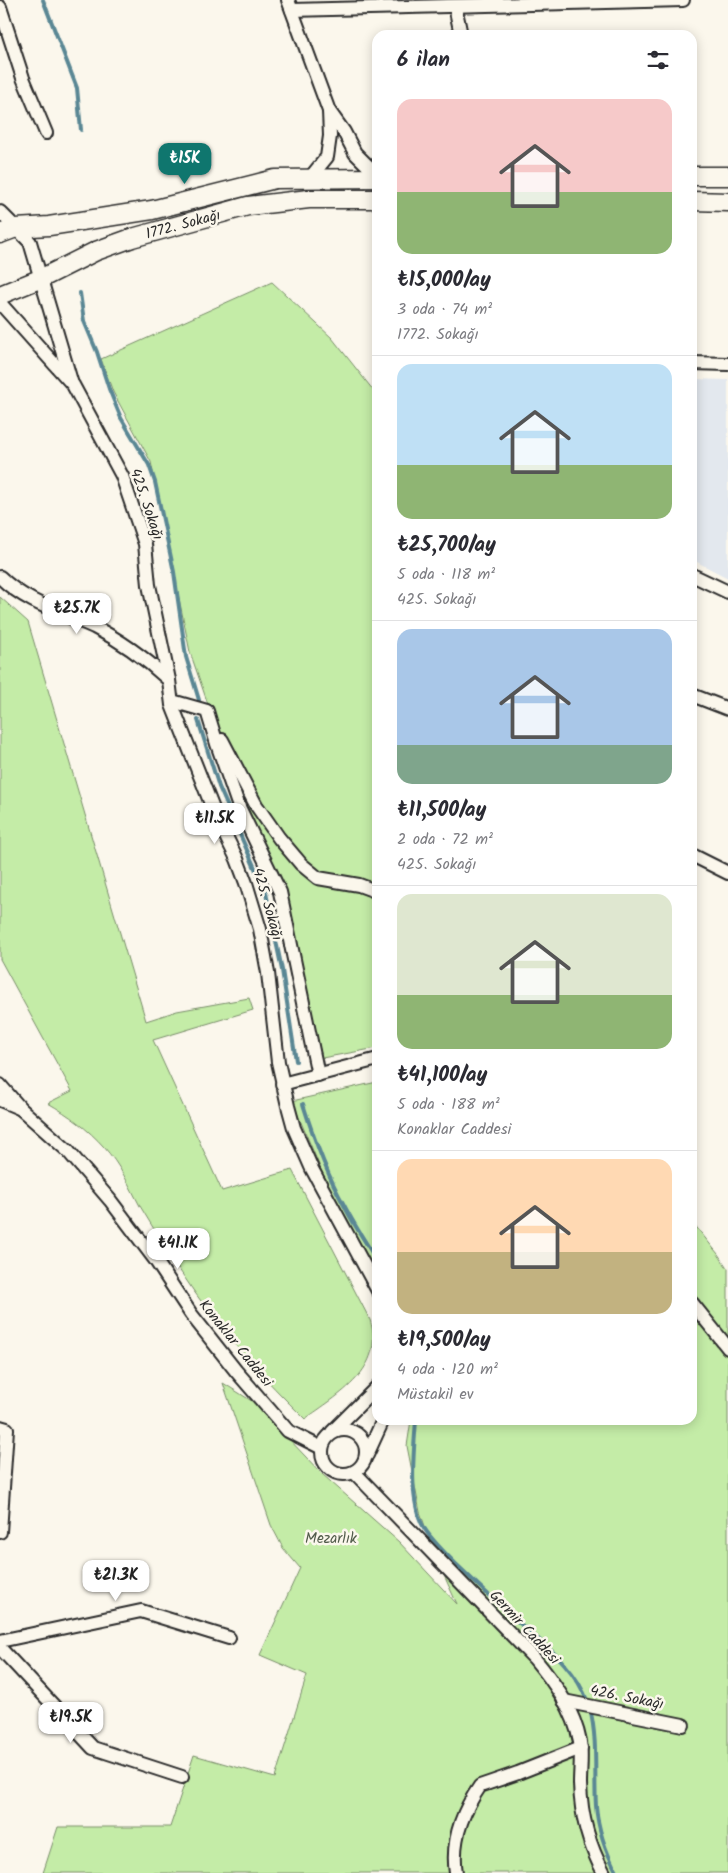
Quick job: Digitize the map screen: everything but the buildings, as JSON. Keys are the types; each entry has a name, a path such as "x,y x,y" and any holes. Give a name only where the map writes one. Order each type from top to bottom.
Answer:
{"street":[{"path":"372,168 354,153 344,132 329,111 290,5 455,6 524,2 683,0"},
{"path":"455,6 460,30"},
{"path":"0,7 23,78 46,133"},
{"path":"309,179 327,157 330,136 329,111"},
{"path":"697,176 728,176"},
{"name":"1772. Sokağı","path":"8,231 152,210 275,179 372,178"},
{"name":"1772. Sokağı","path":"0,295 42,278 96,251 132,238 248,206 309,199 372,199"},
{"path":"697,201 728,202"},
{"name":"425. Sokağı","path":"0,212 8,231 30,242 73,385 122,476 134,508 145,544 149,585 172,701 215,814 237,860 254,907 268,973 282,1084 294,1128 309,1162 372,1280"},
{"name":"425. Sokağı","path":"0,303 73,385"},
{"path":"697,363 728,364"},
{"path":"0,577 10,588 28,599 93,627 122,643 153,665 169,680"},
{"path":"697,577 728,592"},
{"path":"697,697 728,709"},
{"path":"172,701 208,711 256,805 279,838 301,864 318,878 360,885 372,890"},
{"path":"208,711 217,744 239,807 258,850 280,892 318,1075"},
{"path":"697,858 728,873"},
{"path":"282,1084 372,1061"},
{"name":"Konaklar Caddesi","path":"0,1085 21,1109 74,1158 110,1200 156,1261 191,1314 236,1371 288,1430 322,1448"},
{"name":"Konaklar Caddesi","path":"0,1100 21,1109"},
{"path":"697,1310 728,1348"},
{"path":"372,1392 329,1435 322,1448 324,1461 334,1472 340,1474 354,1472 364,1462 381,1425"},
{"path":"0,1427 7,1429 0,1532"},
{"path":"329,1435 341,1429 355,1432 365,1442 367,1455"},
{"name":"Germir Caddesi","path":"354,1472 546,1672 564,1701 577,1729 581,1748 580,1794 585,1824 592,1848 604,1873"},
{"path":"0,1641 141,1610 229,1638"},
{"path":"0,1648 93,1748 182,1777"},
{"name":"426. Sokağı","path":"564,1701 683,1725"},
{"path":"456,1873 455,1852 460,1824 465,1811 480,1786 581,1748"}],"shaded area":[{"path":"697,379 728,380 728,578 697,562"}],"green space":[{"path":"272,282 332,338 372,389 372,1049 322,1058 283,899 252,832 190,652 151,462 113,392 101,359"},
{"path":"0,597 28,622 146,1021 177,1011 249,998 253,1010 153,1040 222,1191 292,1170 370,1320 372,1345 365,1367 344,1390 305,1419 246,1357 186,1280 110,1154 85,1128 48,1103 72,1091 0,959"},
{"path":"372,1083 372,1270 333,1198 292,1101"},
{"name":"Mezarlık","path":"697,1228 718,1254 728,1269 728,1873 43,1873 58,1827 170,1827 194,1755 275,1778 307,1675 260,1655 300,1568 283,1548 271,1525 223,1383 255,1403 322,1474 399,1542 457,1604 437,1560 420,1512 407,1446 410,1425 697,1425"}],"waterway":[{"path":"43,0 77,88 81,130"},
{"path":"80,293 84,321 97,352 109,389 121,418 149,465 155,482 174,572 186,657 199,700"},
{"path":"198,720 219,787 266,893 282,970 296,1061"},
{"path":"303,1104 316,1143 332,1181 352,1220 372,1252"},
{"path":"416,1425 413,1459 415,1502 418,1515 426,1531 458,1566 564,1664 578,1682 588,1703"},
{"path":"590,1709 595,1745 597,1815 603,1841 617,1873"}]}
